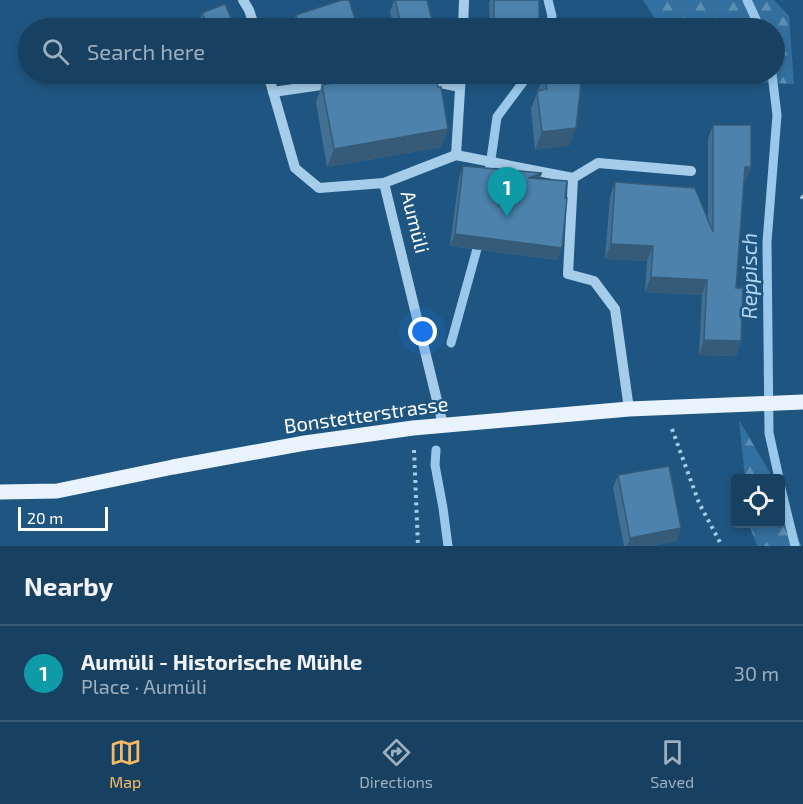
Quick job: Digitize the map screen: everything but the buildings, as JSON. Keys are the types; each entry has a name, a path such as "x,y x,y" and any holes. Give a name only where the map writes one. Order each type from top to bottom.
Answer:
{"main road":[{"name":"Bonstetterstrasse","path":"0,492 57,491 294,445 413,428 629,409 803,402"}],"street":[{"path":"243,0 252,18"},
{"path":"463,18 464,1"},
{"name":"Aumüli","path":"271,84 295,168 319,188 384,183 443,425"},
{"path":"273,92 325,84"},
{"path":"445,84 460,87 456,155"},
{"path":"384,183 456,155 573,178 598,163 691,171"},
{"path":"573,178 568,274 594,281 615,309 629,409"}],"path":[{"path":"665,408 699,503 722,546"},
{"path":"413,428 418,546"}],"green space":[{"path":"643,0 774,0 789,16 794,84 785,84 785,18 655,18"},
{"path":"739,420 771,474 745,474"},
{"path":"785,500 801,546 757,546 750,528 785,528"}],"waterway":[{"path":"548,0 552,18"},
{"name":"Reppisch","path":"747,0 755,18"},
{"path":"488,180 497,117 522,84"},
{"name":"Reppisch","path":"773,84 777,115 767,242 769,433 778,474"},
{"path":"451,343 480,238"},
{"path":"436,450 435,465 448,546"},
{"name":"Reppisch","path":"785,505 795,546"}],"place":[{"name":"Aumüli - Historische Mühle","path":"507,217"}]}
